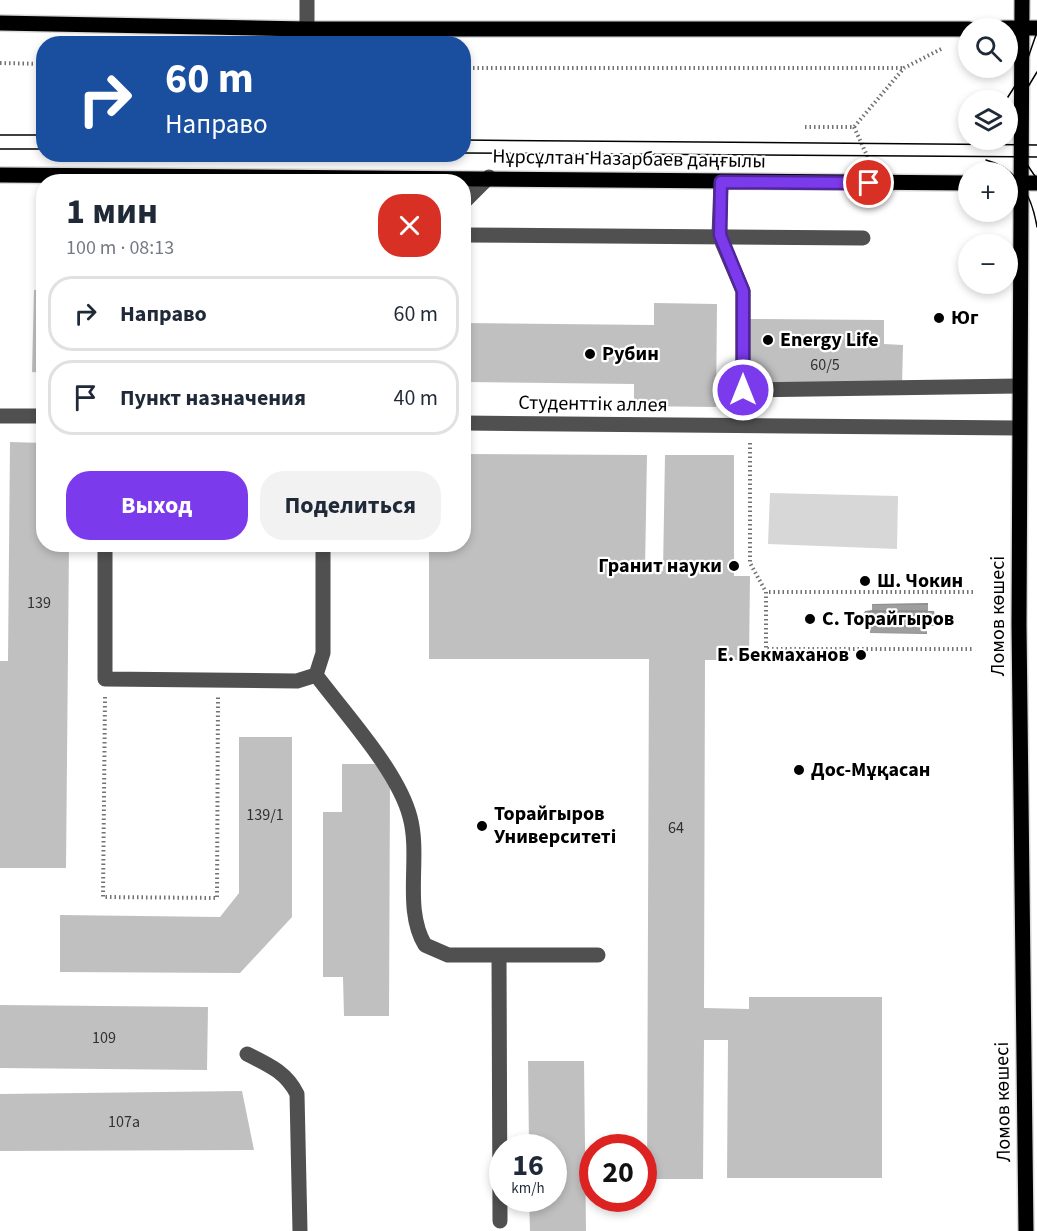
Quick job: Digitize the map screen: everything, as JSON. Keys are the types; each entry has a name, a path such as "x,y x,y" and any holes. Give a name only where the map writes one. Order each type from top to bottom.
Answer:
{"main road":[{"name":"Ломов көшесі","path":"1022,0 1030,28 1022,183 1018,428 1026,1231"},
{"path":"0,23 307,29 958,29"},
{"name":"Нұрсұлтан Назарбаев даңғылы","path":"0,175 36,174"},
{"name":"Нұрсұлтан Назарбаев даңғылы","path":"471,177 721,182 958,183"}],"lane":[{"path":"307,0 307,29"},
{"path":"471,195 489,177"},
{"path":"721,182 720,235 743,291 743,390 1019,386"},
{"path":"471,235 720,235 863,238"},
{"path":"0,416 36,416"},
{"name":"Студенттік аллея","path":"471,423 1018,428"},
{"path":"105,552 105,678 297,681 316,675"},
{"path":"316,675 323,653 323,552"},
{"path":"316,675 399,787 411,818 416,850 415,921 425,945 448,955 598,955"},
{"path":"499,955 500,1221"},
{"path":"248,1054 278,1069 289,1079 297,1094 300,1231"}],"path":[{"path":"854,128 904,68 945,47"},
{"path":"0,63 36,64"},
{"path":"471,68 904,68"},
{"path":"806,127 854,128"},
{"path":"854,128 869,160"},
{"path":"750,426 750,563 766,592 766,648 973,649"},
{"path":"766,592 973,592"},
{"path":"105,678 103,897 217,898 219,680"}],"shaded area":[{"path":"770,493 898,496 897,549 768,544"},
{"path":"928,603 928,611 934,611 936,619 934,626 927,626 927,634 870,633 870,624 865,624 862,617 865,611 872,610 872,604"}],"building":[{"path":"34,290 36,290 36,372 32,372"},
{"name":"Рубин","path":"654,303 717,304 716,407 634,406 634,384 471,382 471,323 654,325"},
{"path":"747,319 884,320 884,344 903,345 902,386 746,385"},
{"path":"10,442 36,443 36,552 69,552 66,868 0,868 0,661 8,661"},
{"path":"471,454 647,455 645,570 663,571 665,455 734,455 734,576 750,576 749,660 705,660 704,1008 749,1009 749,997 882,997 882,1178 727,1178 728,1040 704,1040 703,1179 657,1179 657,1134 647,1134 649,659 429,659 429,552 471,552"},
{"path":"239,737 292,737 292,917 240,973 60,972 60,915 220,917 239,893"},
{"path":"342,764 375,764 390,780 389,1016 344,1016 343,977 323,977 323,812 342,812"},
{"path":"0,1005 208,1007 207,1070 0,1068"},
{"path":"528,1061 584,1061 585,1134 579,1134 579,1212 586,1212 586,1231 530,1231 529,1212 567,1212 567,1134 529,1134"},
{"path":"242,1091 254,1150 0,1151 0,1094"}],"tram line":[{"path":"1012,90 1022,75 1037,32"},
{"path":"1018,103 1037,72"},
{"path":"0,135 36,135"},
{"path":"471,140 1037,145"},
{"path":"0,149 36,149"},
{"path":"471,153 1037,157"},
{"path":"1016,155 1022,157 1037,179"},
{"path":"986,160 1007,170 1022,185 1035,216 1037,227"}],"place":[{"name":"Юг","path":"939,318"},
{"name":"Energy Life","path":"768,340"},
{"name":"Рубин","path":"590,354"},
{"name":"Гранит науки","path":"734,566"},
{"name":"Ш. Чокин","path":"865,581"},
{"name":"С. Торайгыров","path":"810,619"},
{"name":"Е. Бекмаханов","path":"861,655"},
{"name":"Дос-Мұқасан","path":"799,770"},
{"name":"Торайгыров Университеті","path":"482,826"}],"route":[{"path":"743,390 743,291 720,235 721,182 869,183"}]}
